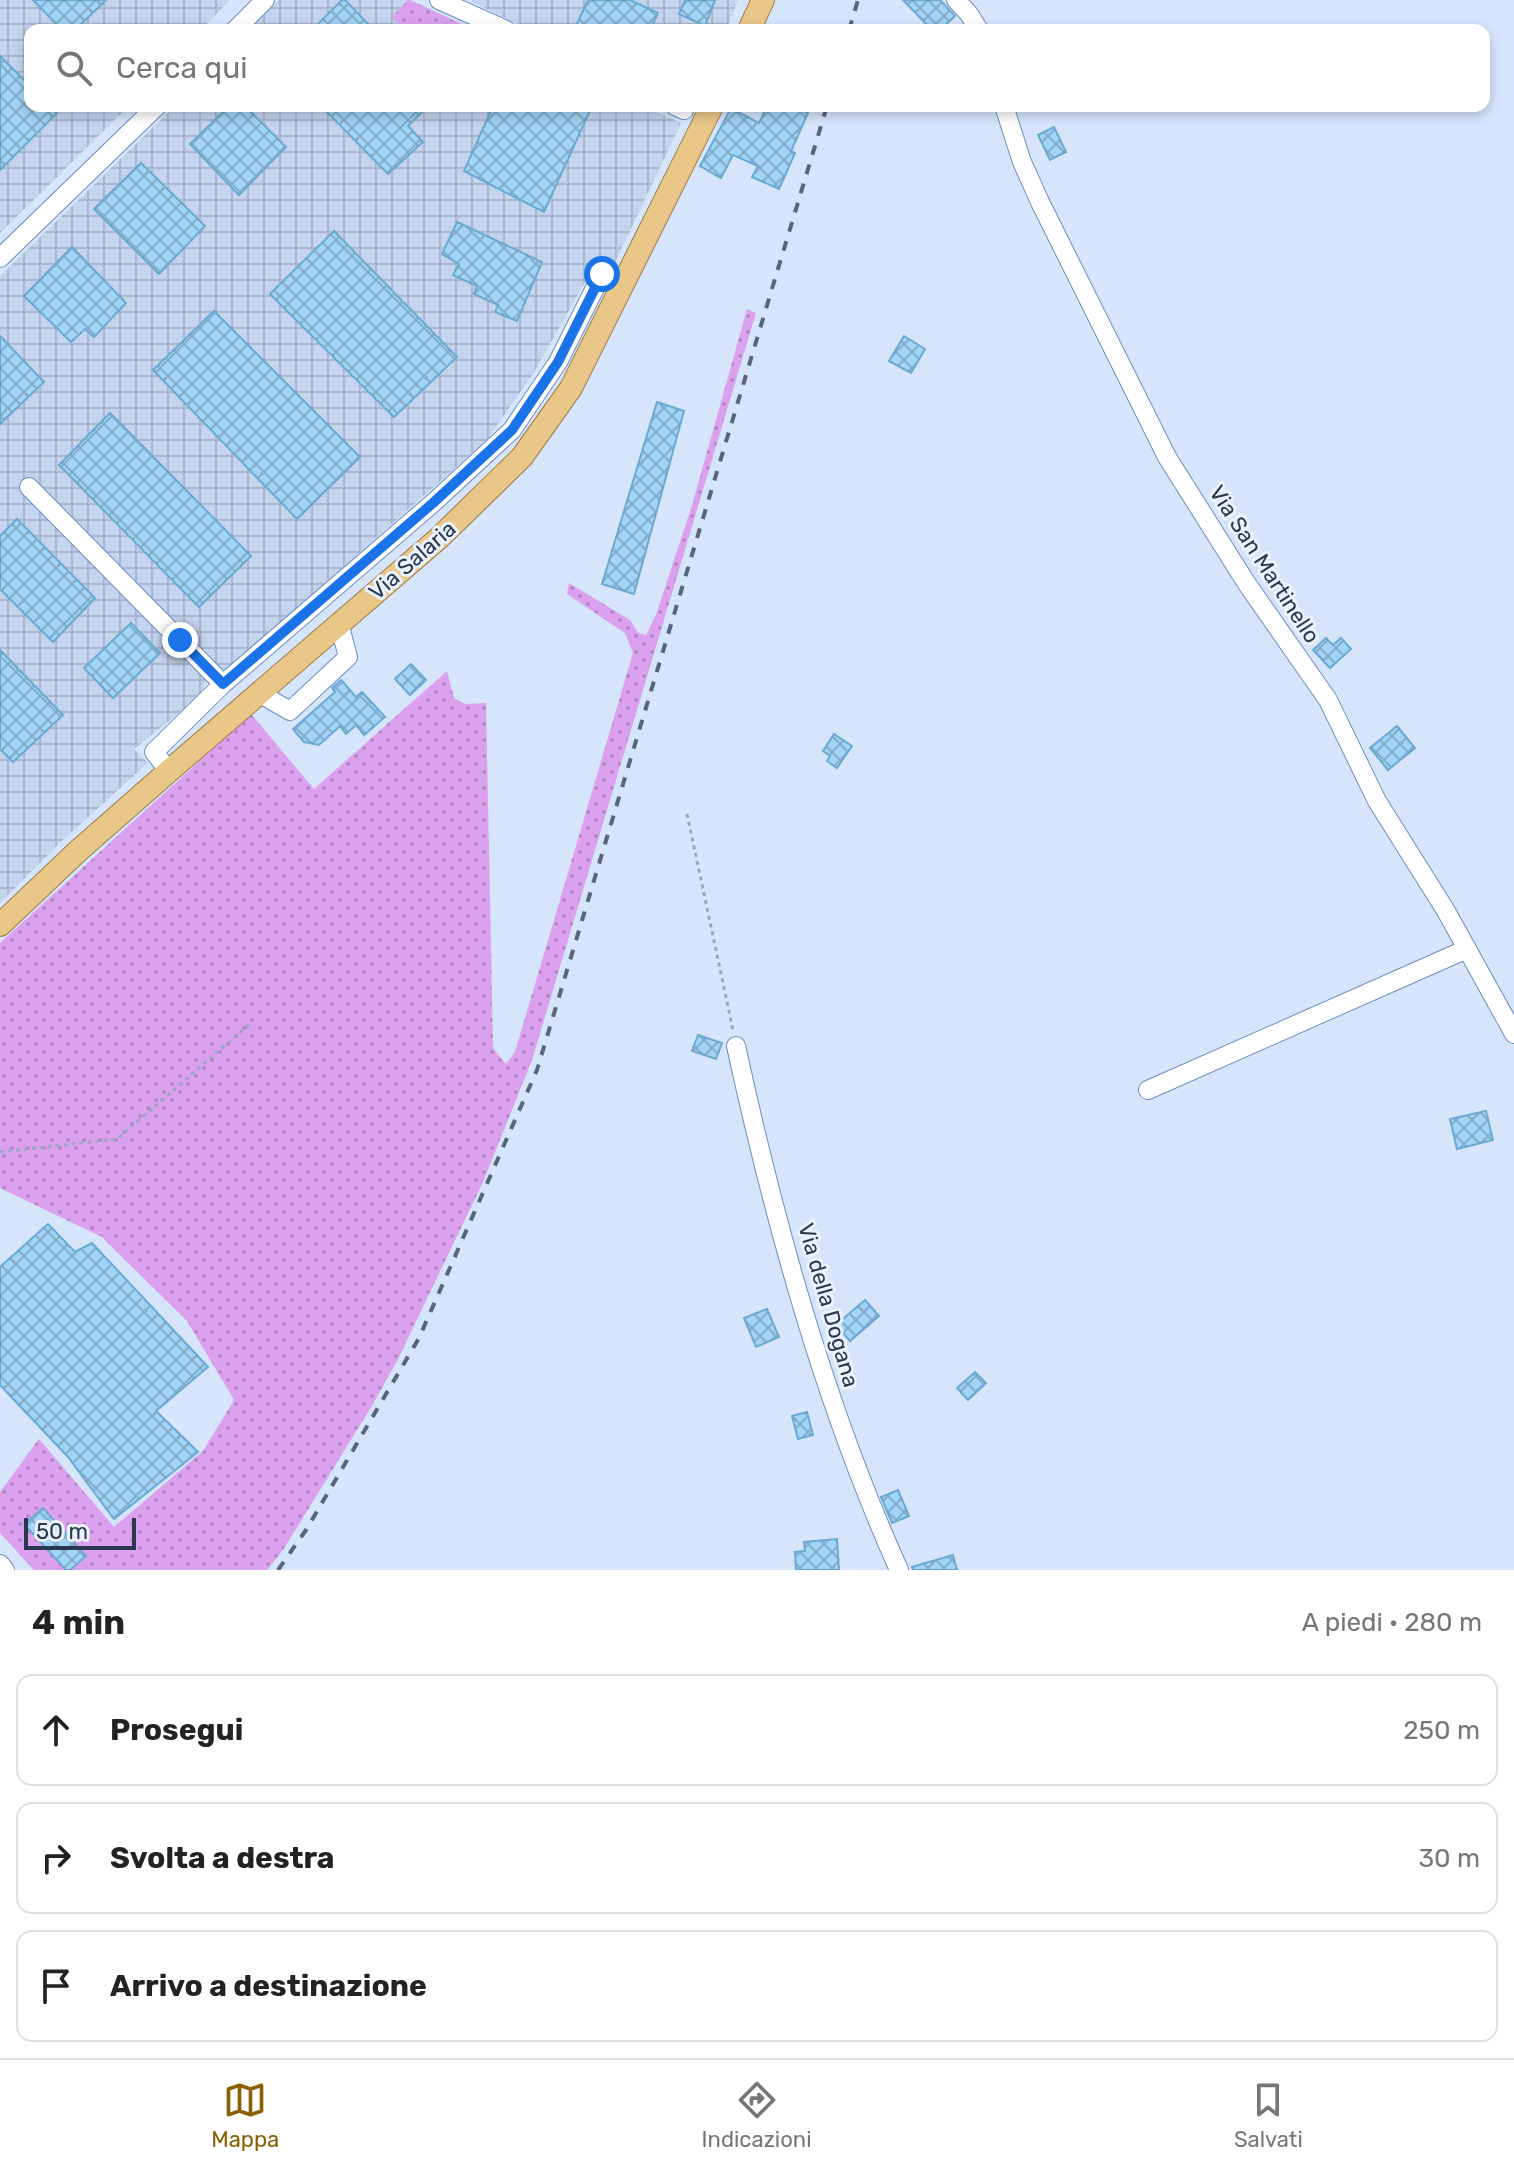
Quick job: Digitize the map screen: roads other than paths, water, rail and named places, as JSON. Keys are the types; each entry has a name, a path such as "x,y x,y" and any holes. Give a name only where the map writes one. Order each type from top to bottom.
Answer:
{"main road":[{"path":"752,24 763,0"},
{"name":"Via Salaria","path":"0,925 169,771 439,538 495,486 534,443 571,388 709,112"}],"street":[{"path":"241,24 265,0"},
{"path":"439,0 493,24"},
{"path":"956,0 975,24"},
{"path":"0,258 151,112"},
{"name":"Via San Martinello","path":"1006,112 1022,162 1040,202 1167,457 1247,584 1328,700 1377,801 1467,949 1514,1034"},
{"path":"169,771 154,752 223,684 433,503 512,430 558,362 602,274 624,285"},
{"path":"29,487 223,684"},
{"path":"259,693 290,711 348,657 339,623"},
{"path":"1148,1090 1467,949"},
{"name":"Via della Dogana","path":"736,1046 766,1177 816,1350 847,1446 899,1570"},
{"path":"0,1564 5,1570"}],"railway":[{"path":"851,24 858,0"},
{"path":"278,1570 306,1530 419,1338 537,1070 825,112"}]}
